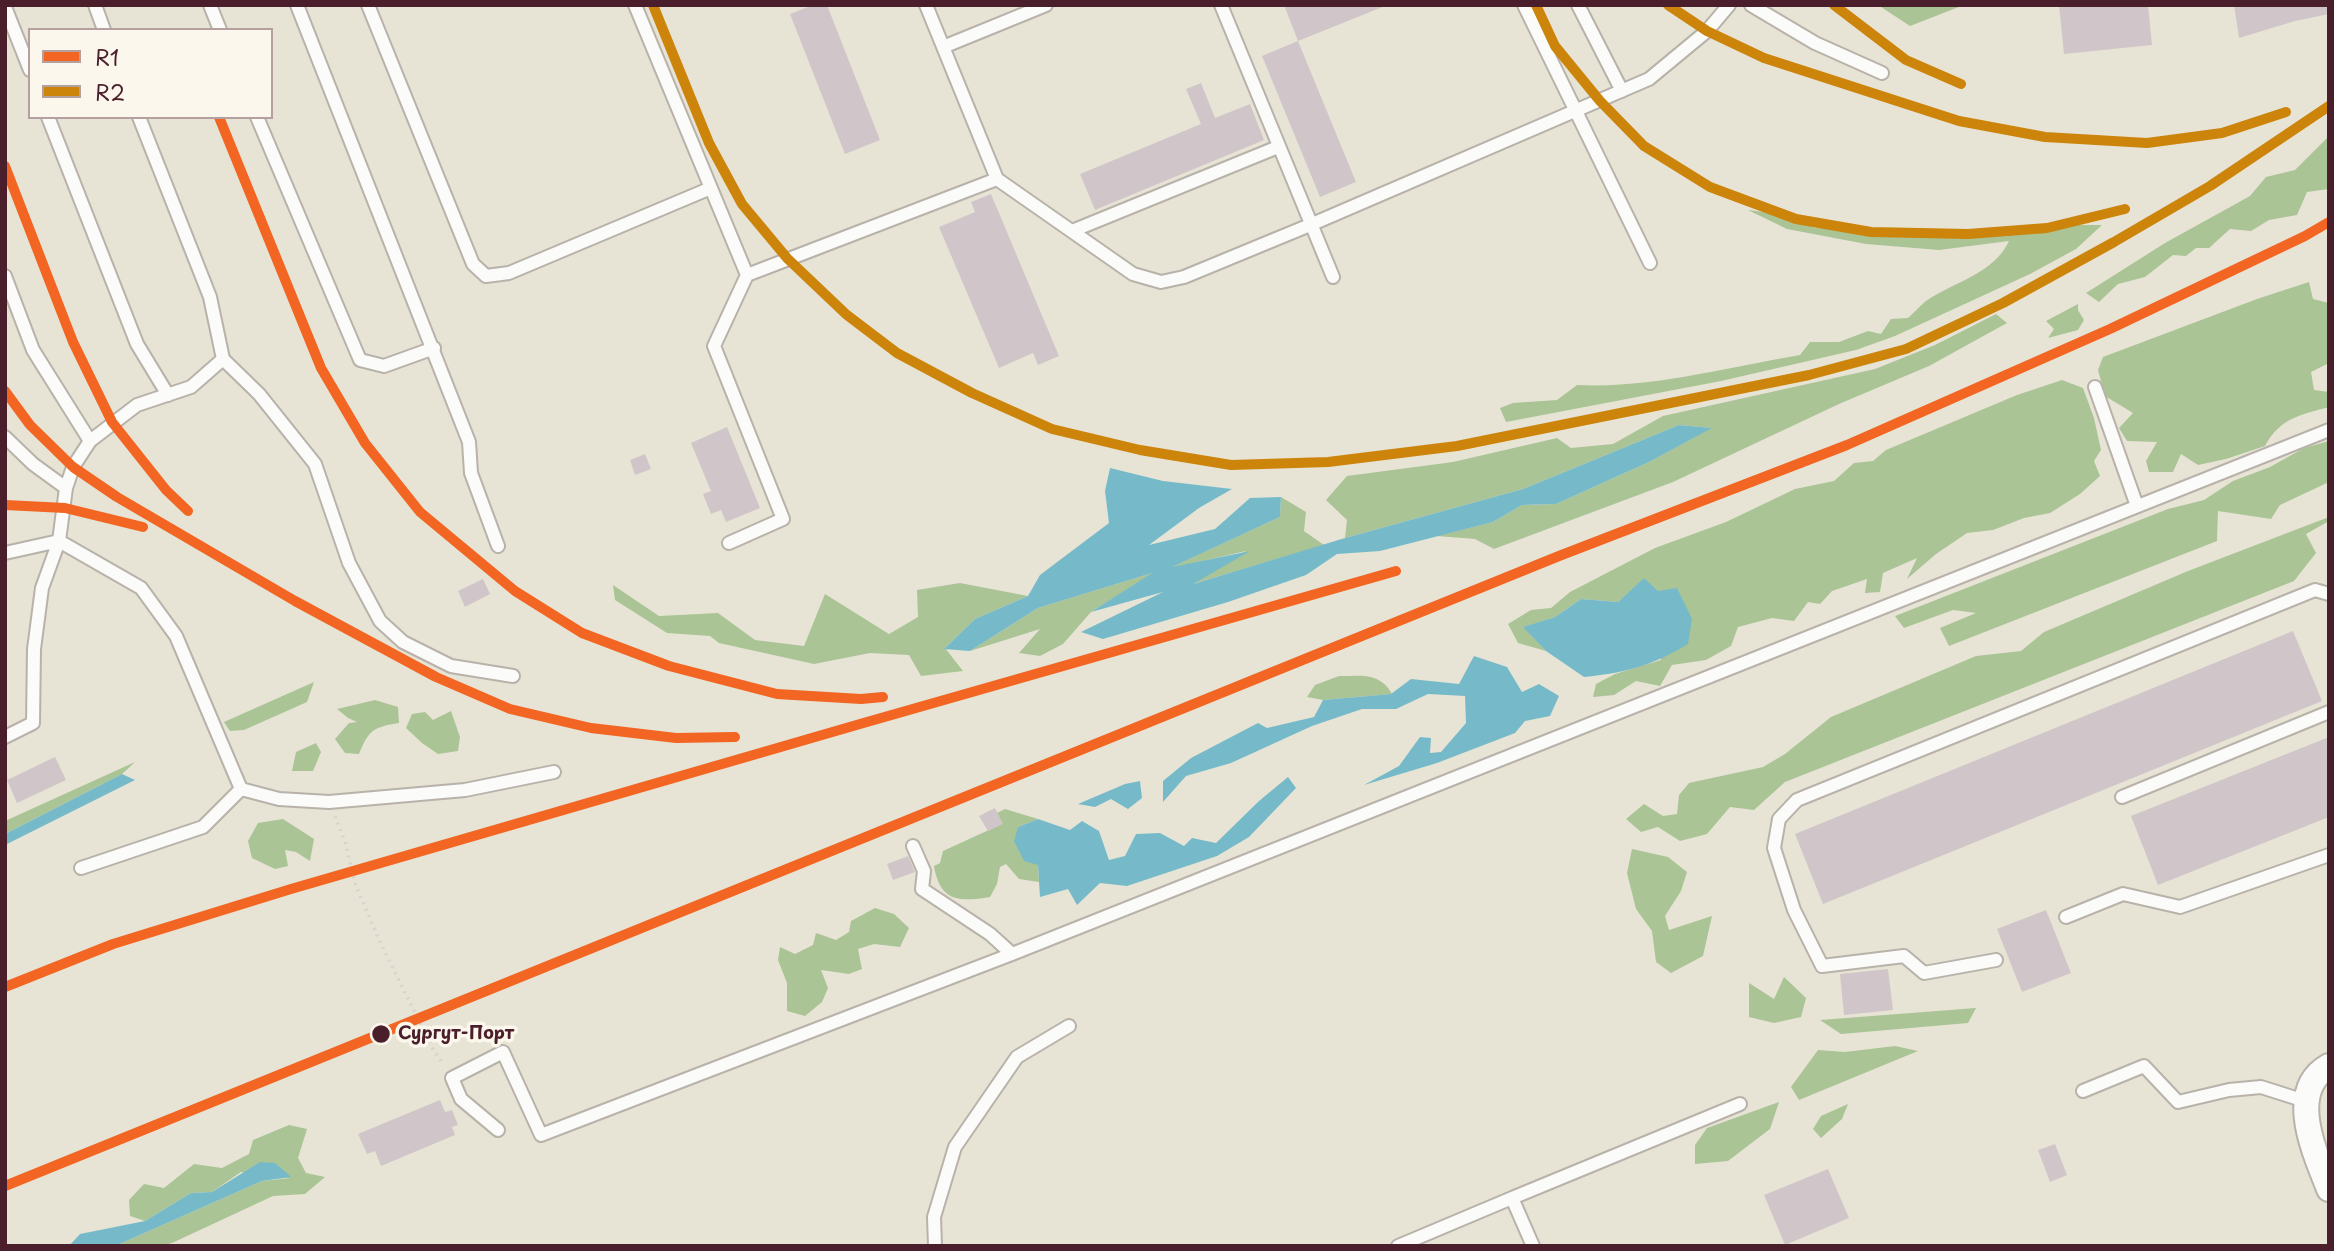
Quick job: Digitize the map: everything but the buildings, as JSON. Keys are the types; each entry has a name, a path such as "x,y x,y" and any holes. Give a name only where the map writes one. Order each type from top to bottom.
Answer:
{"street":[{"path":"2329,1066 2314,1081 2305,1101 2309,1132 2323,1157 2329,1189"}],"lane":[{"path":"95,5 103,28"},
{"path":"210,5 219,28"},
{"path":"297,5 469,442 471,473 498,546"},
{"path":"368,5 473,264 486,276 509,273 711,188"},
{"path":"635,5 747,275"},
{"path":"926,5 998,179 1133,274 1161,282 1184,277 1310,225 1649,79 1707,31 1729,5"},
{"path":"943,47 1046,5"},
{"path":"1220,5 1333,277"},
{"path":"1524,5 1650,263"},
{"path":"1578,5 1622,91"},
{"path":"1751,5 1815,43 1882,73"},
{"path":"5,8 28,65"},
{"path":"49,119 137,344 168,395"},
{"path":"140,119 210,297 223,359 259,394 314,464 349,563 380,621 403,642 451,666 513,676"},
{"path":"258,119 360,360 384,366 434,348"},
{"path":"1072,231 1278,147"},
{"path":"729,543 783,519 714,346 747,275 998,179"},
{"path":"5,276 33,350 90,441"},
{"path":"5,737 33,723 34,649 42,588 59,541 66,488 73,467 90,441 136,405 191,387 223,359"},
{"path":"2095,387 2137,506"},
{"path":"498,1130 461,1099 452,1078 503,1052 541,1135 1012,954 2329,430"},
{"path":"5,437 33,464 66,488"},
{"path":"5,553 59,541 141,588 176,636 241,789"},
{"path":"1996,960 1924,973 1904,956 1822,966 1794,910 1774,848 1779,819 1797,800 2315,590 2329,594"},
{"path":"2122,797 2329,712"},
{"path":"241,789 279,799 329,802 465,790 554,772"},
{"path":"80,868 202,827 241,789"},
{"path":"913,846 924,871 922,889 990,934 1012,954"},
{"path":"2066,917 2123,894 2180,907 2329,855"},
{"path":"935,1246 934,1217 956,1147 1017,1057 1069,1026"},
{"path":"2083,1091 2144,1066 2178,1102 2229,1090 2261,1087 2305,1101"},
{"path":"1398,1246 1740,1104"},
{"path":"1512,1198 1533,1246"}],"path":[{"path":"329,802 345,842 356,886 381,944 433,1049 452,1078"}],"green space":[{"path":"1878,5 1964,5 1910,26"},
{"path":"2329,136 2329,189 2307,192 2297,215 2269,220 2251,231 2230,229 2209,248 2196,248 2186,256 2173,255 2145,277 2118,284 2099,302 2086,293 2165,243 2250,196 2266,177 2295,170"},
{"path":"1748,210 1764,212 1816,228 1872,229 1911,235 2017,232 2065,225 2102,225 2076,249 2030,274 1895,336 1856,350 1721,381 1506,422 1500,408 1513,403 1557,400 1577,385 1632,384 1688,376 1800,355 1810,342 1839,342 1868,331 1881,334 1891,319 1908,318 1929,299 1984,269 1994,261 2009,241 1939,250 1866,244 1787,229"},
{"path":"2309,282 2313,299 2329,303 2329,363 2311,372 2314,390 2329,392 2329,407 2300,415 2284,423 2265,446 2198,465 2181,454 2173,472 2149,472 2146,461 2157,442 2127,441 2119,428 2133,413 2105,396 2098,370 2103,357"},
{"path":"2078,304 2078,310 2084,320 2078,330 2048,338 2054,329 2046,321"},
{"path":"1996,314 2007,323 1929,366 1839,404 1673,482 1494,549 1475,539 1437,536 1493,522 1522,505 1556,504 1649,462 1711,428 1679,425 1523,489 1345,538 1347,520 1326,500 1347,476 1453,462 1557,438 1571,448 1613,444 1663,416 1875,369 1935,345"},
{"path":"2062,380 2083,388 2094,418 2101,450 2094,461 2100,476 2080,494 2050,513 2024,518 1993,530 1967,533 1936,554 1907,579 1917,558 1883,573 1880,592 1865,593 1867,579 1832,591 1820,604 1808,602 1794,621 1772,618 1738,627 1731,646 1706,660 1672,665 1660,686 1636,681 1614,695 1593,697 1596,684 1615,674 1661,660 1658,591 1644,579 1618,602 1581,599 1555,617 1524,627 1546,651 1518,643 1508,624 1531,610 1551,608 1570,592 1655,548 1726,522 1795,489 1834,481 1854,463 1873,461 1886,450 2017,395"},
{"path":"2329,441 2329,482 2280,505 2271,519 2218,511 2217,541 1949,646 1940,628 1976,613 1953,610 1904,628 1895,616 2168,509 2204,500 2233,481 2270,467 2304,448"},
{"path":"1281,497 1306,512 1304,531 1324,545 1189,585 1246,551 1167,569 1280,517"},
{"path":"2329,517 2329,521 2306,534 2316,553 2294,581 1785,782 1754,810 1730,807 1707,834 1680,841 1658,827 1641,832 1626,819 1644,804 1663,816 1677,814 1679,795 1689,783 1763,767 1785,754 1831,717 1976,656 2021,651 2044,632 2188,571"},
{"path":"1155,572 1091,612 1063,644 1040,656 1019,653 1040,629 970,651 1038,608"},
{"path":"960,583 1028,596 975,619 945,648 963,671 921,676 909,655 870,653 814,664 719,643 710,636 667,633 615,600 613,585 659,616 718,613 755,640 804,646 825,594 889,634 918,617 917,590"},
{"path":"1339,676 1376,679 1392,694 1323,700 1307,697 1315,685"},
{"path":"314,682 307,702 244,730 230,731 224,722"},
{"path":"375,700 398,707 399,723 373,731 359,754 345,753 335,739 349,723 357,722 337,709"},
{"path":"451,711 460,737 458,751 438,754 406,728 412,714 425,712 433,720"},
{"path":"316,743 321,752 313,771 292,771 296,752"},
{"path":"135,762 122,774 5,834 5,821"},
{"path":"1005,809 1038,819 1018,827 1038,865 1039,882 1019,879 1006,864 1000,867 997,884 990,897 960,899 946,893 937,878 934,866 940,863 943,851 1002,824 997,813"},
{"path":"283,819 314,839 310,861 296,852 285,850 288,866 275,869 252,858 248,841 258,823"},
{"path":"1632,849 1668,857 1687,872 1681,891 1665,916 1669,930 1712,916 1703,956 1671,973 1656,962 1652,931 1636,909 1627,873"},
{"path":"875,908 894,914 909,928 900,947 874,944 858,949 862,969 849,974 821,970 828,988 822,1002 805,1016 787,1011 787,983 778,960 780,947 795,954 813,945 816,933 836,940 849,932 851,921"},
{"path":"1784,977 1806,998 1801,1017 1774,1023 1749,1017 1749,983 1774,999"},
{"path":"1976,1008 1968,1023 1841,1034 1820,1020"},
{"path":"1895,1046 1918,1051 1799,1100 1791,1087 1818,1050 1845,1052"},
{"path":"1779,1102 1770,1129 1728,1161 1695,1164 1695,1145 1707,1128"},
{"path":"1848,1104 1842,1119 1821,1138 1813,1129 1821,1116"},
{"path":"289,1125 307,1129 298,1158 306,1173 325,1177 305,1194 273,1196 172,1243 161,1246 115,1246 262,1181 290,1178 241,1172 212,1192 191,1193 145,1221 130,1216 129,1200 144,1184 164,1188 194,1164 222,1168 249,1154 253,1140"}],"water":[{"path":"1679,425 1712,428 1649,462 1556,504 1522,505 1493,522 1380,551 1337,554 1306,575 1228,602 1103,639 1081,632 1163,592 1091,612 1152,573 1038,608 970,651 944,649 975,619 1028,596 1040,575 1109,523 1105,491 1110,468 1163,481 1232,489 1199,508 1149,545 1215,529 1250,498 1281,497 1280,517 1172,567 1250,551 1193,584 1345,538 1523,489"},
{"path":"1644,578 1658,591 1677,588 1692,619 1688,644 1650,663 1625,671 1584,677 1546,651 1523,627 1555,617 1581,599 1618,602"},
{"path":"1474,656 1507,667 1522,692 1539,684 1559,696 1550,716 1525,721 1515,733 1437,763 1364,785 1399,766 1420,737 1431,738 1430,753 1441,752 1466,723 1465,696 1428,694 1396,709 1362,709 1312,726 1231,763 1186,776 1163,802 1163,781 1191,758 1258,723 1267,728 1314,717 1323,700 1391,694 1411,679 1459,684"},
{"path":"122,774 135,780 5,845 5,834"},
{"path":"1288,777 1296,788 1249,837 1217,856 1127,886 1100,883 1077,905 1068,889 1040,897 1038,865 1024,861 1014,841 1018,827 1038,819 1070,830 1082,821 1099,831 1109,860 1125,856 1136,834 1160,833 1184,846 1192,838 1216,843"},
{"path":"1140,781 1142,798 1128,809 1111,799 1095,807 1078,804 1125,784"},
{"path":"260,1162 275,1163 291,1177 262,1181 115,1246 69,1246 80,1234 145,1221 191,1193 212,1192"}],"transit line":[{"name":"R2","path":"653,5 709,143 742,204 787,258 847,315 897,353 972,393 1052,429 1140,450 1231,465 1328,462 1457,446 1809,375 1906,349 2003,303 2114,242 2210,186 2329,106"},
{"name":"R2","path":"1536,5 1555,46 1600,101 1644,146 1710,187 1796,219 1871,232 1968,234 2047,228 2125,209"},
{"name":"R2","path":"1668,5 1707,31 1764,58 1959,121 2045,137 2147,143 2222,133 2286,112"},
{"name":"R2","path":"1834,5 1906,60 1961,84"},
{"name":"R1","path":"220,119 321,368 365,443 420,512 515,591 582,633 669,666 777,694 861,699 883,697"},
{"name":"R1","path":"5,166 73,342 112,422 166,490 188,511"},
{"name":"R1","path":"5,1186 1559,556 1847,445 2110,329 2329,222"},
{"name":"R1","path":"5,391 30,425 73,467 117,497 295,601 436,677 510,709 591,728 676,738 735,737"},
{"name":"R1","path":"5,505 65,508 143,527"},
{"name":"R1","path":"5,987 113,944 291,889 1396,571"}],"place":[{"name":"Сургут-Порт","path":"381,1034"}]}
